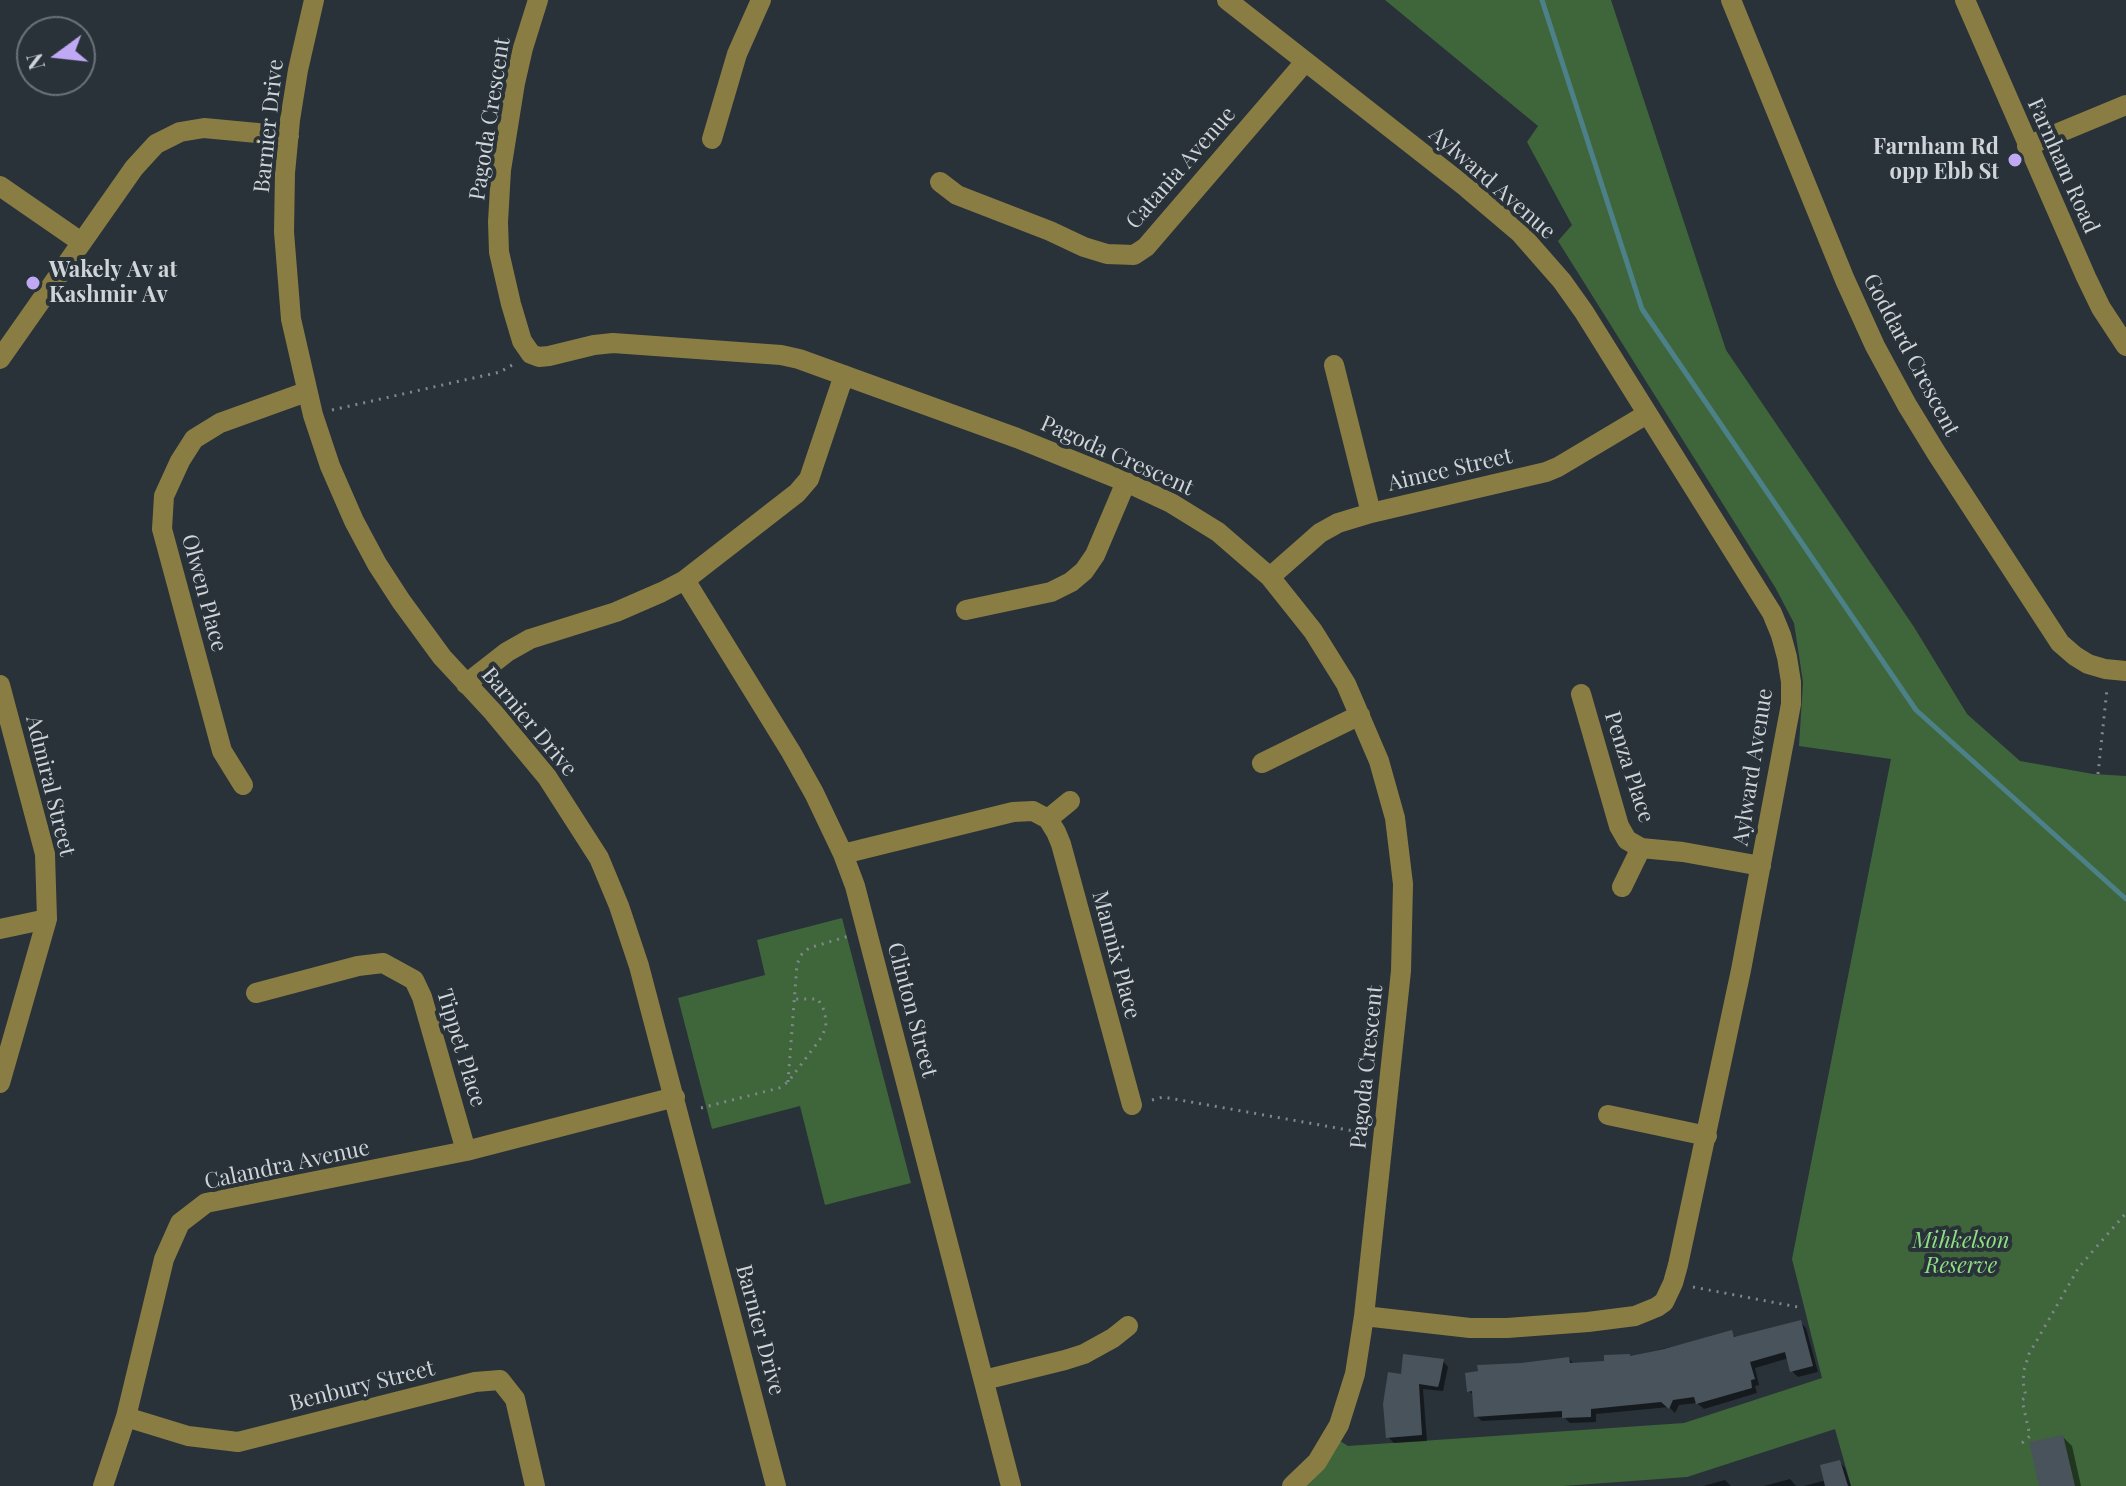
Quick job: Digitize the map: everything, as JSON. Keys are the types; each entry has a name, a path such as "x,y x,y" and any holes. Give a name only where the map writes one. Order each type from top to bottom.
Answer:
{"street":[{"name":"Barnier Drive","path":"314,0 298,70 284,200 291,319 313,415 342,494 365,543 414,620 547,777 599,858 630,936 776,1486"},
{"name":"Pagoda Crescent","path":"538,0 515,83 501,170 498,222 499,252 511,304 522,341 531,354 549,356 613,343 781,355 1017,438 1126,482 1171,503 1218,532 1270,577 1297,609 1346,684 1379,761 1399,844 1402,877 1401,971 1364,1316 1352,1385 1339,1425 1317,1462 1292,1486"},
{"path":"712,139 737,54 761,0"},
{"name":"Aylward Avenue","path":"1227,0 1467,188 1519,232 1562,281 1772,613 1787,657 1791,704 1761,866 1707,1136 1673,1283 1664,1302 1635,1316 1507,1328 1470,1328 1364,1316"},
{"name":"Goddard Crescent","path":"1731,0 1845,280 1875,346 1907,405 2060,643 2088,664 2118,670"},
{"name":"Farnham Road","path":"1965,0 2086,277 2101,308 2126,346"},
{"name":"Catania Avenue","path":"940,182 957,195 1084,247 1107,254 1134,255 1146,247 1305,62"},
{"path":"2027,146 2126,105"},
{"path":"0,359 146,154 167,137 204,128 289,136"},
{"path":"0,186 81,242"},
{"path":"1334,365 1371,513"},
{"path":"466,684 507,652 530,639 616,612 685,580 785,503 809,479 844,375"},
{"name":"Olwen Place","path":"243,785 222,751 162,529 164,496 194,439 220,423 306,392"},
{"name":"Aimee Street","path":"1270,577 1320,533 1338,523 1546,472 1647,414"},
{"path":"966,610 1051,592 1071,582 1084,571 1095,555 1126,482"},
{"name":"Clinton Street","path":"685,580 791,752 819,803 855,886 1011,1486"},
{"name":"Admiral Street","path":"0,685 45,854 47,919 0,1083"},
{"name":"Penza Place","path":"1581,694 1619,826 1627,840 1641,848 1761,866"},
{"path":"1262,763 1360,715"},
{"path":"843,854 1013,812 1033,811 1048,819 1070,801"},
{"name":"Mannix Place","path":"1048,819 1061,844 1132,1105"},
{"name":"Penza Place","path":"1622,887 1641,848"},
{"path":"0,929 47,919"},
{"name":"Tippet Place","path":"256,993 358,966 383,963 414,980 422,997 466,1151"},
{"name":"Calandra Avenue","path":"103,1486 126,1417 164,1259 180,1223 206,1203 466,1151 675,1097"},
{"path":"1608,1115 1707,1136"},
{"path":"984,1380 1084,1354 1128,1326"},
{"name":"Benbury Street","path":"126,1417 188,1436 238,1442 475,1382 500,1380 515,1399 535,1486"}],"path":[{"path":"313,415 500,372 531,354"},
{"path":"2098,774 2118,670"},
{"path":"788,1082 797,964 809,948 849,936"},
{"path":"701,1108 779,1088 788,1082 826,1027 825,1012 818,999 795,999"},
{"path":"1132,1105 1163,1097 1383,1136"},
{"path":"2022,1443 2030,1436 2022,1400 2026,1397 2023,1382 2029,1354 2079,1267 2126,1213"},
{"path":"1673,1283 1803,1308"}],"green space":[{"name":"Mihkelson Reserve","path":"1385,0 1611,0 1726,350 1914,627 1967,714 2020,761 2093,774 2126,776 2126,1486 1851,1486 1835,1429 1687,1477 1563,1486 1292,1486 1332,1436 1348,1446 1684,1423 1822,1378 1792,1259 1891,759 1799,746 1803,682 1794,623 1775,587 1558,241 1572,225 1527,142 1538,126"},
{"path":"842,918 911,1183 825,1205 800,1106 712,1129 678,998 765,975 757,940"}],"building":[{"path":"1801,1320 1813,1366 1790,1372 1785,1352 1750,1362 1755,1379 1751,1380 1752,1388 1696,1404 1694,1397 1673,1400 1669,1409 1661,1402 1591,1409 1591,1417 1562,1418 1562,1411 1474,1417 1472,1391 1467,1392 1465,1373 1478,1371 1477,1365 1569,1357 1570,1363 1604,1361 1604,1355 1630,1356 1732,1330 1734,1337"},
{"path":"1403,1354 1444,1359 1440,1380 1438,1387 1419,1384 1422,1435 1386,1438 1383,1404 1388,1372 1401,1374"},
{"path":"2063,1435 2075,1486 2039,1486 2029,1442"},
{"path":"1840,1460 1848,1486 1825,1486 1820,1465"}],"waterway":[{"path":"1542,0 1642,309 1916,710 2126,899"}],"place":[{"name":"Farnham Rd opp Ebb St","path":"2015,160"},
{"name":"Wakely Av at Kashmir Av","path":"33,283"}]}
